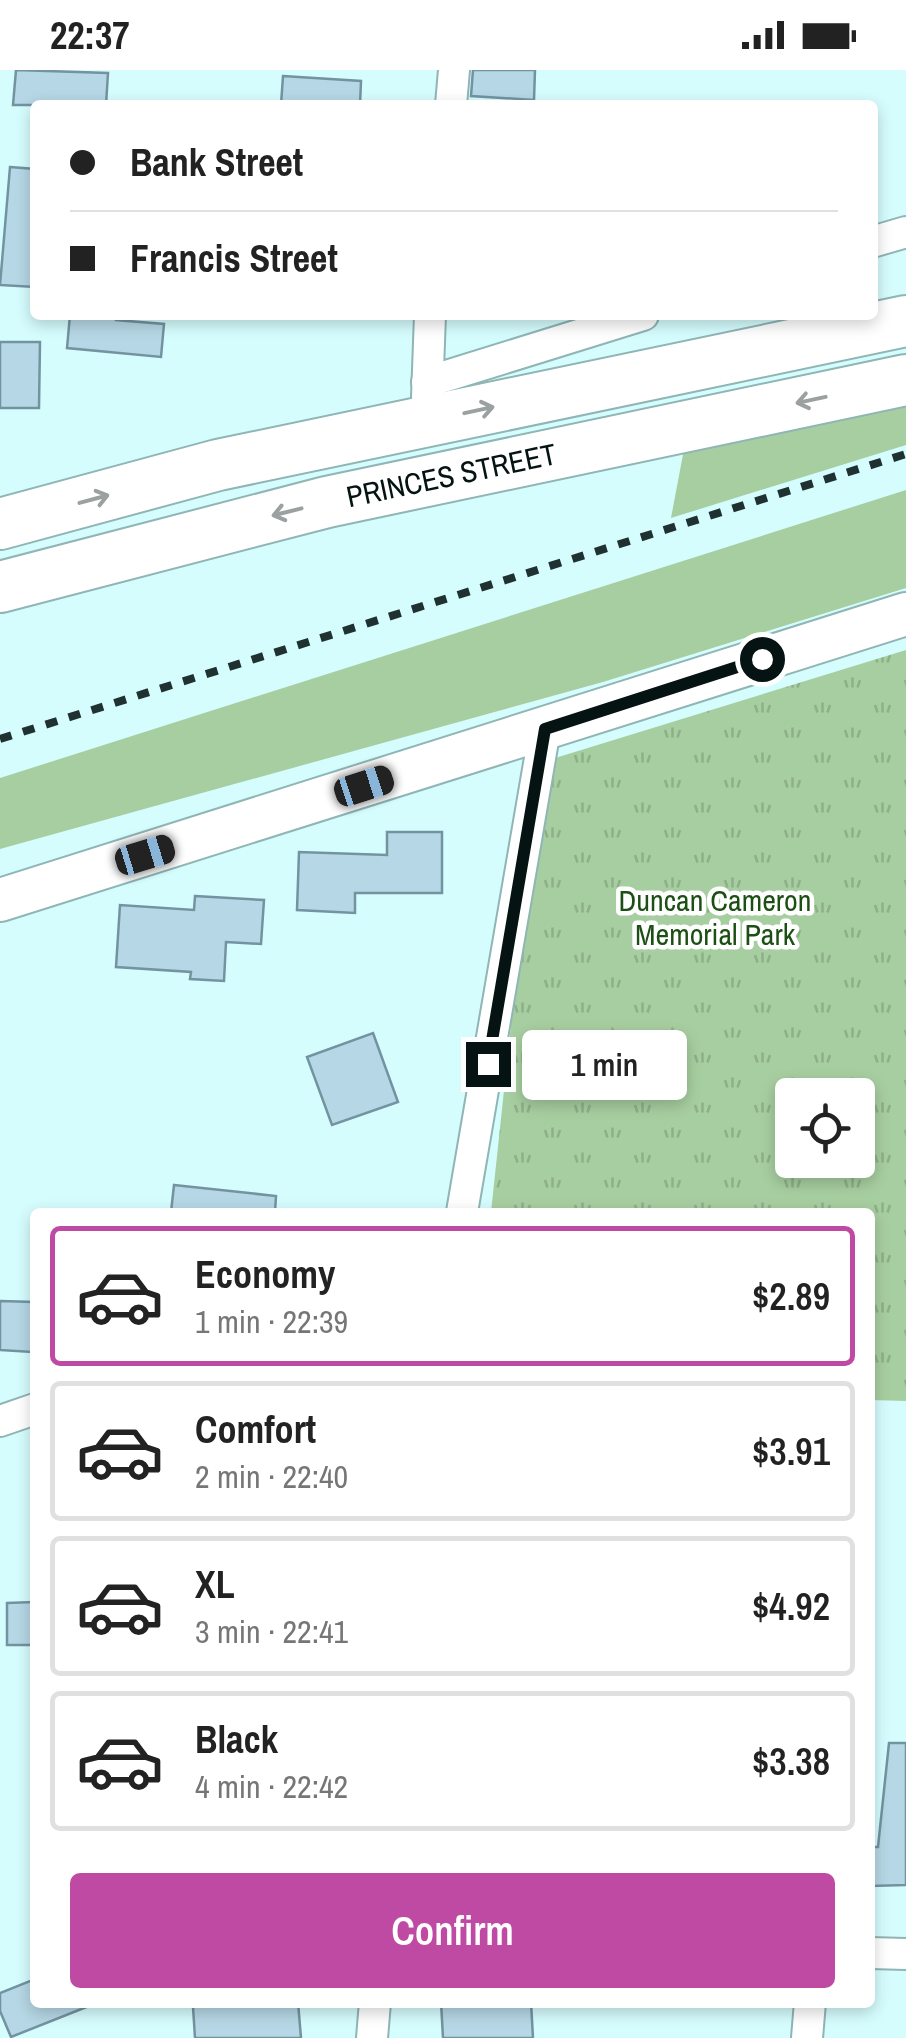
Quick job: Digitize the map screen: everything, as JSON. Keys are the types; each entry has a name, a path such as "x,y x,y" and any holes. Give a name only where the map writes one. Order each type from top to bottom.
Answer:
{"highway":[{"name":"PRINCES STREET","path":"0,524 218,465 427,401 906,321"},
{"name":"PRINCES STREET","path":"0,587 184,537 437,478 906,380"},
{"path":"427,401 437,478"}],"main road":[{"path":"0,900 906,614"}],"street":[{"path":"451,100 454,70"},
{"path":"878,240 906,232"},
{"path":"430,320 427,401 630,320"},
{"path":"463,1208 545,729"},
{"path":"0,1420 30,1411"},
{"path":"875,1954 906,1954"},
{"path":"372,2038 375,2008"},
{"path":"807,2038 810,2008"}],"green space":[{"path":"906,399 906,445 671,518 684,449"},
{"path":"906,490 906,588 603,682 0,849 0,778"},
{"name":"Duncan Cameron Memorial Park","path":"906,650 906,1401 875,1400 875,1208 491,1208 539,763"}],"building":[{"path":"16,70 108,73 106,100 30,100 30,105 13,105"},
{"path":"473,70 535,70 534,100 471,96"},
{"path":"283,76 361,81 360,100 281,100"},
{"path":"10,167 30,169 30,287 0,285"},
{"path":"70,320 164,324 161,357 67,348"},
{"path":"0,342 40,342 39,408 0,408"},
{"path":"387,832 442,832 442,893 355,893 355,913 297,910 299,852 387,855"},
{"path":"195,896 264,900 261,944 226,942 224,981 190,979 191,972 116,967 120,905 194,910"},
{"path":"373,1033 398,1102 332,1125 307,1057"},
{"path":"174,1185 276,1196 275,1208 171,1208"},
{"path":"0,1301 30,1302 30,1352 0,1350"},
{"path":"30,1602 30,1645 7,1645 7,1603"},
{"path":"889,1743 906,1743 906,1885 875,1886"},
{"path":"30,1981 30,2008 84,2008 11,2037 0,2011 0,1993"},
{"path":"193,2008 298,2008 301,2038 195,2038"},
{"path":"441,2008 531,2008 533,2038 443,2038"}],"railway":[{"path":"0,739 906,454"}],"route":[{"path":"488,1064 545,729 762,659"}]}
